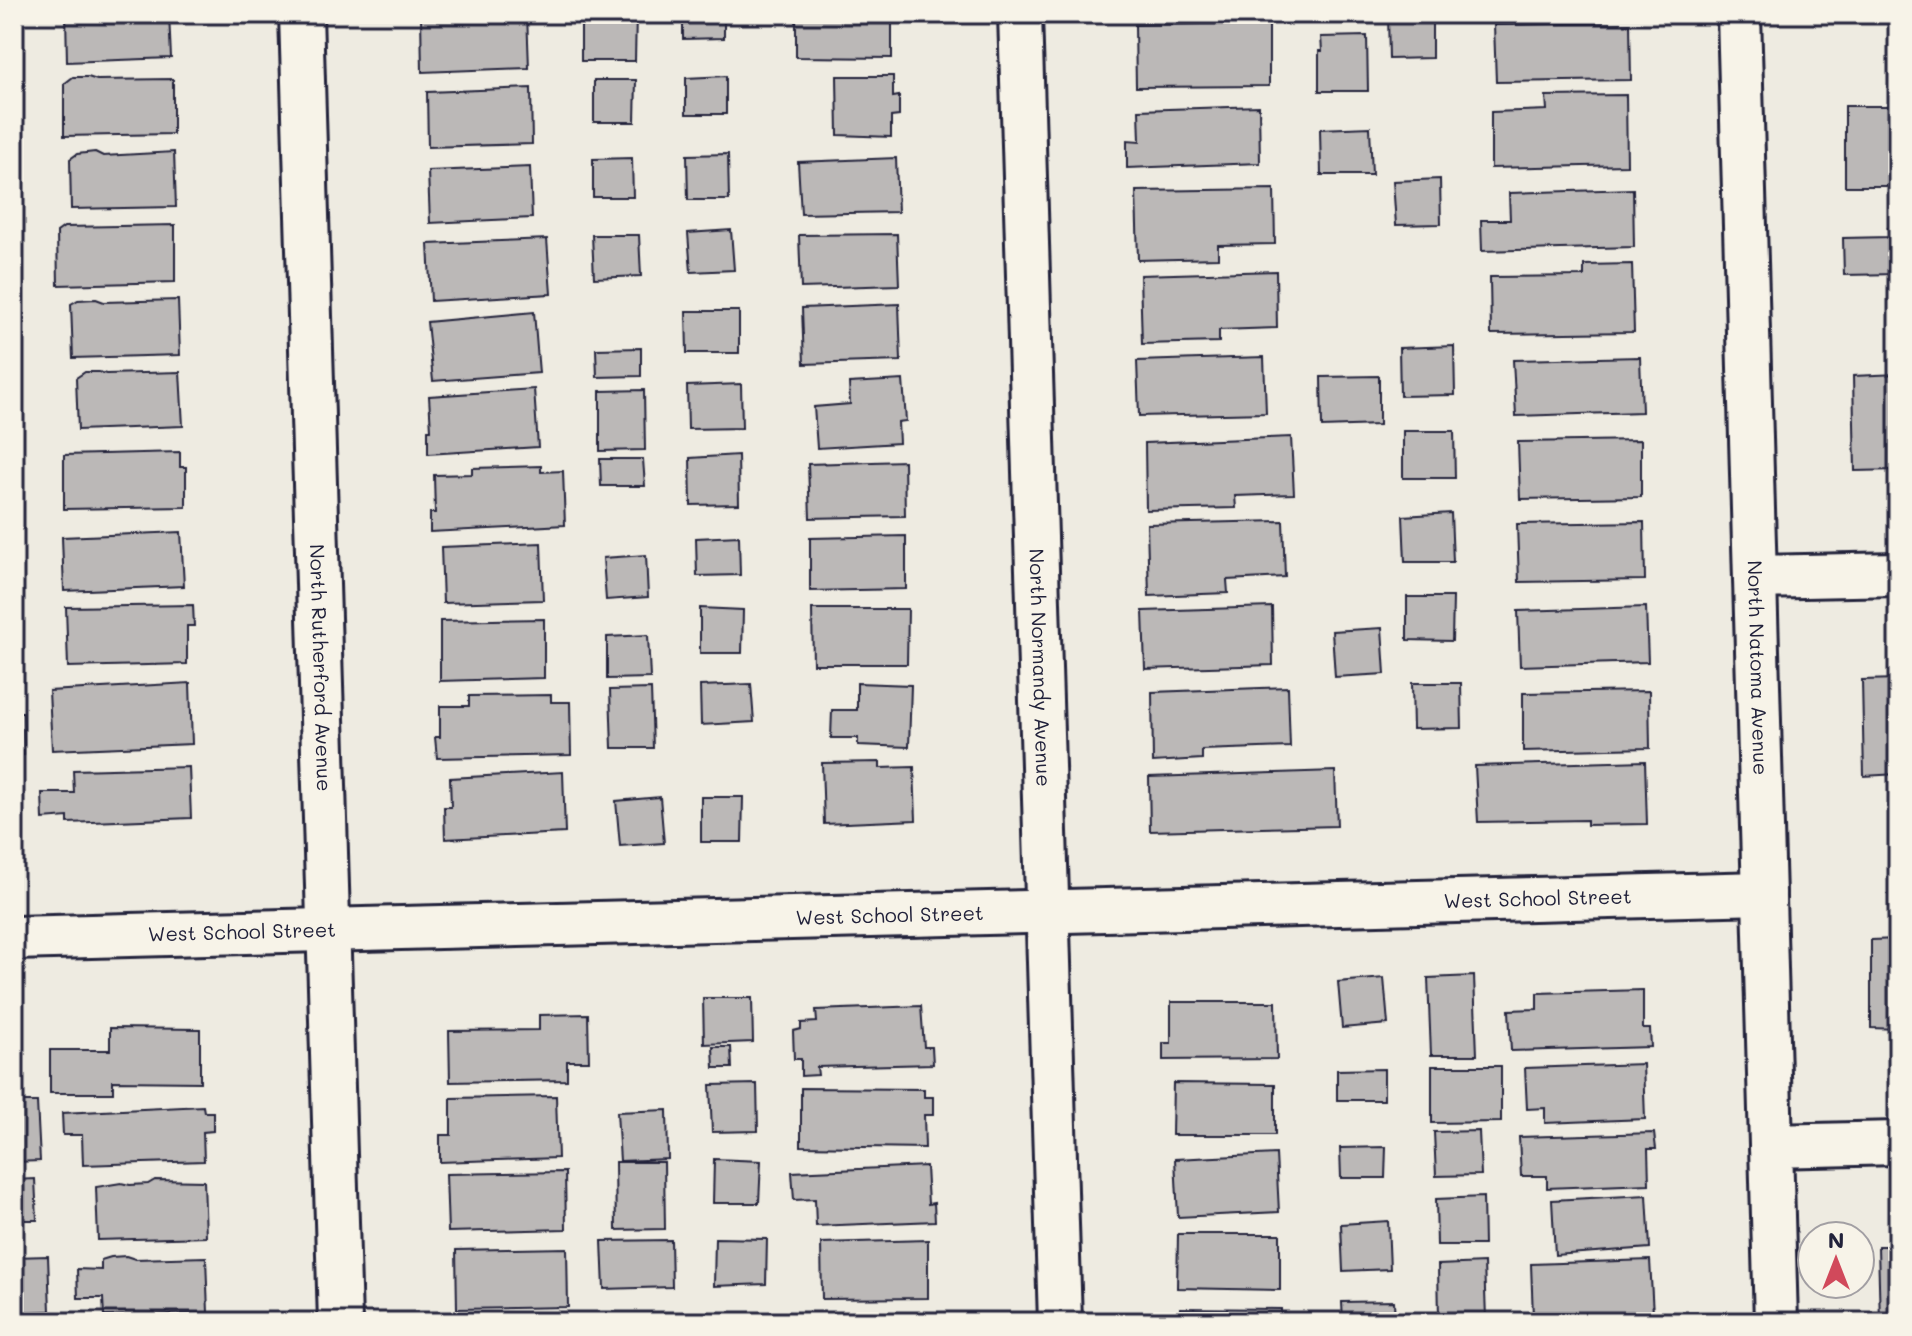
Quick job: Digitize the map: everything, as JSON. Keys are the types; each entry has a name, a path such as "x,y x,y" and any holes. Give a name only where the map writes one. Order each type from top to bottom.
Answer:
{"street":[{"name":"North Rutherford Avenue","path":"301,14 340,1322"},
{"name":"North Normandy Avenue","path":"1020,14 1060,1322"},
{"name":"North Natoma Avenue","path":"1739,14 1776,1322"},
{"path":"1755,577 1898,574"},
{"name":"West School Street","path":"14,938 1764,893"},
{"path":"1771,1146 1898,1143"}],"building":[{"path":"66,14 169,14 171,58 67,62"},
{"path":"527,14 529,68 422,72 421,16"},
{"path":"581,14 636,14 635,61 581,61"},
{"path":"683,14 724,14 724,38 683,39"},
{"path":"796,14 892,14 892,58 796,57"},
{"path":"1388,14 1432,14 1432,58 1389,59"},
{"path":"1269,23 1269,86 1136,87 1135,25"},
{"path":"1630,23 1631,80 1496,82 1494,25"},
{"path":"1367,36 1368,91 1319,91 1321,37"},
{"path":"726,76 726,114 686,114 686,78"},
{"path":"837,76 893,76 893,97 899,96 899,116 891,117 891,137 838,135"},
{"path":"73,77 97,80 173,79 173,134 64,136 64,84"},
{"path":"594,80 636,80 635,122 594,122"},
{"path":"531,88 532,144 428,147 427,92"},
{"path":"1626,95 1627,165 1491,168 1491,112 1547,110 1546,96"},
{"path":"1259,106 1260,163 1127,168 1127,140 1140,141 1139,110"},
{"path":"1845,106 1898,106 1898,186 1845,186"},
{"path":"1370,127 1372,175 1321,175 1320,129"},
{"path":"95,152 103,156 174,152 176,207 71,209 70,159 77,154"},
{"path":"728,154 729,200 688,200 687,155"},
{"path":"632,158 633,197 593,197 593,159"},
{"path":"896,158 898,212 801,214 798,162"},
{"path":"530,167 532,218 430,223 428,171"},
{"path":"1440,179 1441,224 1396,225 1393,181"},
{"path":"1274,189 1275,244 1218,245 1218,258 1138,260 1136,191"},
{"path":"1633,189 1634,247 1482,251 1481,220 1510,220 1509,193"},
{"path":"175,225 175,282 58,285 57,232 64,227"},
{"path":"14,227 17,227 18,289 14,289"},
{"path":"1898,227 1898,274 1844,275 1843,238 1890,237 1888,228"},
{"path":"731,230 734,270 691,272 688,233"},
{"path":"897,234 899,285 801,288 799,235"},
{"path":"592,235 639,235 641,276 594,278"},
{"path":"547,239 551,294 431,301 428,244"},
{"path":"1632,264 1634,332 1491,334 1490,277 1584,276 1584,265"},
{"path":"1276,271 1277,328 1219,330 1219,342 1142,344 1140,275"},
{"path":"78,300 104,302 178,300 180,355 73,358 71,304"},
{"path":"899,304 901,361 804,364 802,308"},
{"path":"686,311 739,311 739,353 687,353"},
{"path":"534,312 539,373 433,381 427,322"},
{"path":"1454,346 1455,395 1400,396 1399,348"},
{"path":"641,348 641,376 597,377 596,349"},
{"path":"1264,357 1266,413 1139,416 1137,361"},
{"path":"1640,357 1642,412 1516,416 1513,360"},
{"path":"85,372 180,372 183,426 78,430 76,378"},
{"path":"1898,374 1898,470 1855,471 1853,376"},
{"path":"1379,376 1379,425 1322,427 1321,377"},
{"path":"903,380 906,421 898,422 899,443 817,448 814,407 850,404 849,383"},
{"path":"741,384 742,428 688,429 687,386"},
{"path":"534,389 538,447 428,454 428,430 431,430 429,396"},
{"path":"644,390 645,450 600,451 600,391"},
{"path":"1403,431 1454,431 1455,478 1403,478"},
{"path":"1291,437 1294,494 1235,496 1236,508 1146,510 1145,443"},
{"path":"1641,440 1641,497 1520,499 1518,442"},
{"path":"180,452 180,467 186,467 186,507 64,509 64,455"},
{"path":"738,455 739,504 691,505 690,458"},
{"path":"600,459 643,459 645,486 601,486"},
{"path":"904,461 905,516 810,518 808,464"},
{"path":"541,466 541,472 563,471 565,525 430,532 430,513 435,513 434,475 472,474 472,468"},
{"path":"14,481 18,481 20,525 14,525"},
{"path":"1451,513 1453,562 1405,562 1403,516"},
{"path":"1283,521 1285,577 1227,580 1228,593 1149,596 1147,524"},
{"path":"1644,522 1645,580 1519,582 1517,524"},
{"path":"14,531 18,531 18,572 14,572"},
{"path":"181,532 184,586 64,591 62,537"},
{"path":"739,536 740,575 697,576 696,538"},
{"path":"906,536 906,589 810,591 810,538"},
{"path":"541,543 543,600 443,603 441,547"},
{"path":"646,555 648,597 606,600 603,558"},
{"path":"1407,597 1453,597 1452,641 1407,640"},
{"path":"14,605 21,605 21,647 14,647"},
{"path":"193,605 194,626 187,626 187,664 68,667 66,607"},
{"path":"1272,607 1273,665 1145,669 1143,611"},
{"path":"1646,607 1648,662 1520,666 1518,611"},
{"path":"700,608 743,610 742,653 700,653"},
{"path":"812,609 908,609 907,664 813,664"},
{"path":"544,619 544,678 440,681 440,621"},
{"path":"1382,628 1385,674 1335,677 1332,631"},
{"path":"648,635 650,678 607,679 607,637"},
{"path":"1898,679 1898,774 1864,776 1862,680"},
{"path":"190,683 192,744 52,750 49,691"},
{"path":"857,683 911,685 909,747 858,745 858,738 831,738 832,710 857,710"},
{"path":"1412,683 1461,683 1462,728 1413,729"},
{"path":"751,684 754,722 701,725 700,686"},
{"path":"1288,687 1290,747 1202,750 1202,759 1153,762 1152,692"},
{"path":"651,689 653,748 612,748 610,690"},
{"path":"1649,691 1650,748 1523,751 1523,693"},
{"path":"551,695 551,702 570,702 571,755 437,758 435,737 440,737 440,706 469,706 469,696"},
{"path":"14,712 23,712 24,755 14,756"},
{"path":"1645,761 1647,824 1587,825 1587,820 1478,822 1475,766"},
{"path":"880,762 880,768 914,767 916,820 824,824 822,763"},
{"path":"189,767 191,818 68,823 68,817 43,819 42,793 74,793 73,770"},
{"path":"1335,771 1337,826 1150,831 1149,777"},
{"path":"563,772 565,833 445,839 444,807 451,807 450,778"},
{"path":"660,797 664,843 620,846 616,801"},
{"path":"701,797 743,797 742,842 701,842"},
{"path":"14,815 22,815 23,858 14,858"},
{"path":"1898,939 1898,1029 1871,1028 1871,940"},
{"path":"1474,976 1477,1055 1431,1055 1428,978"},
{"path":"1384,978 1388,1024 1342,1028 1338,982"},
{"path":"1643,990 1643,1029 1650,1029 1651,1047 1511,1051 1509,1010 1537,1009 1537,993"},
{"path":"703,998 752,998 753,1042 704,1044"},
{"path":"1171,1002 1276,1002 1277,1059 1163,1060 1163,1043 1171,1043"},
{"path":"921,1006 924,1047 932,1047 933,1064 817,1067 818,1075 801,1076 801,1059 794,1059 793,1031 801,1029 801,1023 817,1022 816,1010"},
{"path":"588,1014 589,1061 567,1061 567,1080 450,1082 449,1031 539,1030 539,1015"},
{"path":"110,1028 200,1029 200,1082 113,1081 113,1093 50,1093 50,1050 110,1050"},
{"path":"713,1047 731,1047 732,1068 714,1068"},
{"path":"1643,1064 1645,1119 1545,1123 1545,1108 1527,1109 1525,1068"},
{"path":"1432,1066 1501,1066 1501,1122 1432,1123"},
{"path":"1384,1069 1384,1100 1337,1100 1337,1070"},
{"path":"1173,1083 1275,1084 1275,1135 1172,1135"},
{"path":"757,1084 758,1131 712,1132 710,1085"},
{"path":"801,1088 924,1089 924,1097 933,1097 933,1115 924,1115 925,1148 801,1146"},
{"path":"556,1096 558,1158 440,1162 440,1135 451,1135 451,1098"},
{"path":"14,1102 37,1102 40,1161 14,1162"},
{"path":"203,1106 204,1112 213,1112 213,1131 203,1132 204,1161 83,1165 82,1135 63,1135 62,1113"},
{"path":"667,1110 668,1159 620,1161 617,1112"},
{"path":"1479,1131 1481,1175 1436,1176 1434,1132"},
{"path":"1654,1133 1656,1149 1648,1149 1649,1184 1547,1188 1547,1176 1521,1176 1519,1137"},
{"path":"1386,1147 1385,1178 1341,1178 1340,1148"},
{"path":"1276,1154 1279,1212 1178,1217 1175,1159"},
{"path":"714,1159 761,1161 759,1203 713,1203"},
{"path":"615,1162 664,1162 665,1229 616,1230"},
{"path":"926,1166 928,1204 934,1203 935,1221 816,1226 815,1199 794,1200 792,1172"},
{"path":"565,1172 566,1229 448,1232 446,1174"},
{"path":"35,1179 37,1220 14,1220 14,1180"},
{"path":"155,1180 204,1181 206,1237 98,1240 96,1187 121,1183 148,1184"},
{"path":"1647,1195 1650,1248 1555,1255 1552,1200"},
{"path":"1483,1197 1484,1245 1437,1245 1436,1199"},
{"path":"1388,1221 1390,1269 1343,1271 1341,1224"},
{"path":"1178,1234 1280,1234 1280,1290 1177,1288"},
{"path":"715,1238 767,1239 766,1284 714,1286"},
{"path":"671,1240 672,1287 604,1289 602,1241"},
{"path":"928,1240 928,1298 822,1299 821,1243"},
{"path":"1878,1246 1898,1246 1898,1322 1880,1322"},
{"path":"567,1248 568,1307 457,1309 456,1250"},
{"path":"48,1256 50,1311 14,1313 14,1257"},
{"path":"126,1256 135,1259 206,1257 208,1313 104,1316 103,1298 78,1298 77,1269 101,1270 101,1260"},
{"path":"1650,1260 1653,1314 1533,1317 1531,1264"},
{"path":"1484,1263 1486,1318 1439,1319 1438,1265"},
{"path":"1394,1301 1395,1322 1343,1322 1342,1302"},
{"path":"1180,1308 1281,1309 1281,1322 1180,1322"},
{"path":"669,1314 670,1322 623,1322 623,1315"},
{"path":"765,1314 765,1322 719,1322 719,1315"},
{"path":"929,1317 930,1322 820,1322 820,1319"}]}
